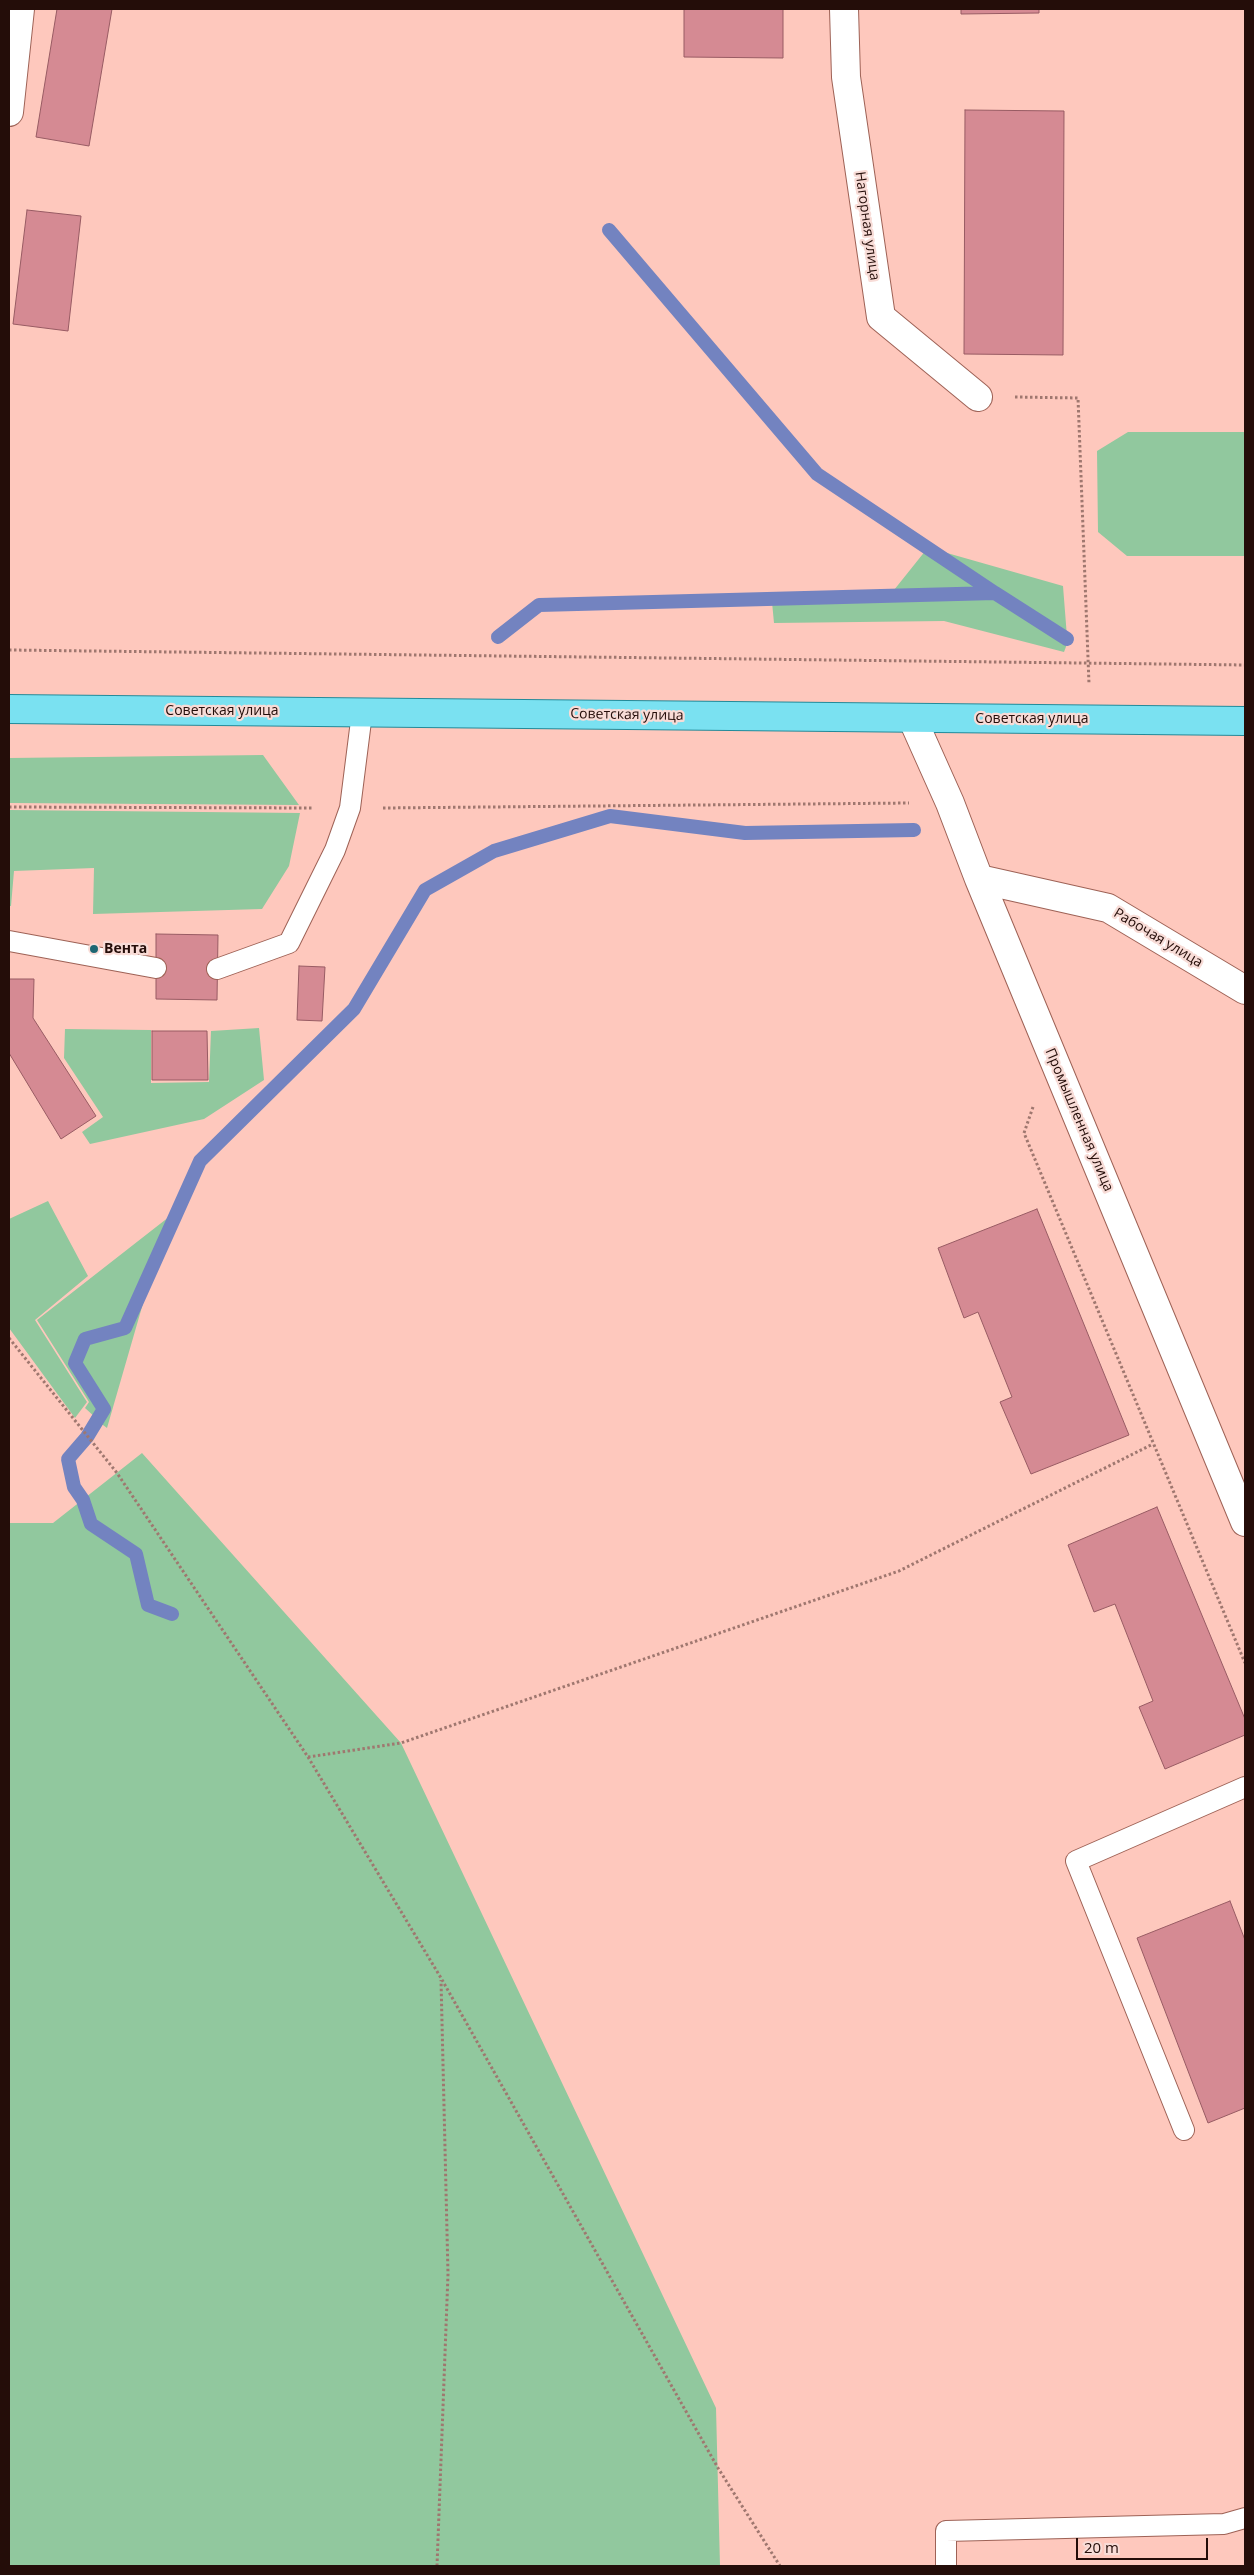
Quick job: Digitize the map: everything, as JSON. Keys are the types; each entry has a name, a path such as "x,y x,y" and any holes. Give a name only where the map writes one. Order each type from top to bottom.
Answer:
{"main road":[{"name":"Советская улица","path":"9,710 1245,721"}],"street":[{"path":"9,112 20,9"},
{"name":"Нагорная улица","path":"844,9 846,78 881,317 978,397"},
{"name":"Промышленная улица","path":"912,718 950,803 979,879 1245,1522"},
{"name":"Рабочая улица","path":"979,879 1108,908 1245,990"}],"lane":[{"path":"217,969 289,943 335,850 350,808 362,712"},
{"path":"9,941 156,968"},
{"path":"1184,2130 1076,1862 1245,1787"},
{"path":"946,2566 946,2531 1224,2524 1245,2518"}],"path":[{"path":"978,397 1078,398 1090,719"},
{"path":"9,650 1245,665"},
{"path":"9,807 350,808 950,803"},
{"path":"1052,1055 1024,1133 1245,1663"},
{"path":"9,1338 117,1473 308,1756 441,1978 718,2468 780,2566"},
{"path":"308,1756 401,1743 899,1571 1153,1444"},
{"path":"436,2566 448,2274 441,1978"}],"green space":[{"path":"1128,432 1245,432 1245,556 1127,556 1098,532 1097,451"},
{"path":"933,549 1063,586 1067,637"},
{"path":"926,550 988,592 894,590"},
{"path":"992,597 1067,644 1064,652 944,621 774,623 772,602"},
{"path":"263,755 299,805 9,803 9,758"},
{"path":"9,810 300,813 289,866 262,909 93,914 94,868 14,871 11,906 9,906"},
{"path":"259,1028 264,1080 204,1119 90,1144 82,1132 103,1117 64,1058 65,1029 151,1030 151,1083 209,1082 211,1031"},
{"path":"48,1201 88,1276 35,1320 87,1402 75,1418 9,1328 9,1219"},
{"path":"174,1213 123,1326 82,1337 72,1363 102,1409 96,1418 85,1408 89,1402 37,1320"},
{"path":"141,1299 144,1300 107,1428 99,1422 106,1408 77,1364 86,1341 127,1331"},
{"path":"142,1453 401,1743 716,2408 720,2566 9,2566 9,1523 53,1523"}],"building":[{"path":"57,9 112,9 89,146 36,137"},
{"path":"684,9 783,9 783,58 684,57"},
{"path":"961,9 1039,9 1039,13 961,14"},
{"path":"965,110 1064,111 1063,355 964,354"},
{"path":"27,210 81,216 68,331 13,324"},
{"path":"156,934 218,935 217,1000 156,999"},
{"path":"299,966 325,967 322,1021 297,1020"},
{"path":"9,979 34,979 33,1018 96,1116 61,1139 9,1053"},
{"path":"152,1031 207,1031 208,1080 152,1080"},
{"path":"1037,1209 1129,1435 1031,1474 1000,1402 1012,1397 978,1312 964,1318 938,1248"},
{"path":"1157,1507 1245,1719 1245,1735 1165,1769 1139,1707 1153,1701 1115,1604 1094,1612 1068,1545"},
{"path":"1230,1901 1245,1940 1245,2108 1208,2123 1137,1938"}],"waterway":[{"path":"609,230 817,474 995,593"},
{"path":"498,637 539,605 995,593 1067,639"},
{"path":"172,1614 148,1605 136,1554 91,1524 83,1500 74,1487 68,1459 87,1437 104,1409 75,1363 85,1339 125,1328 200,1161 354,1009 425,890 494,851 610,816 745,833 914,830"}],"place":[{"name":"Вента","path":"94,949"}]}
